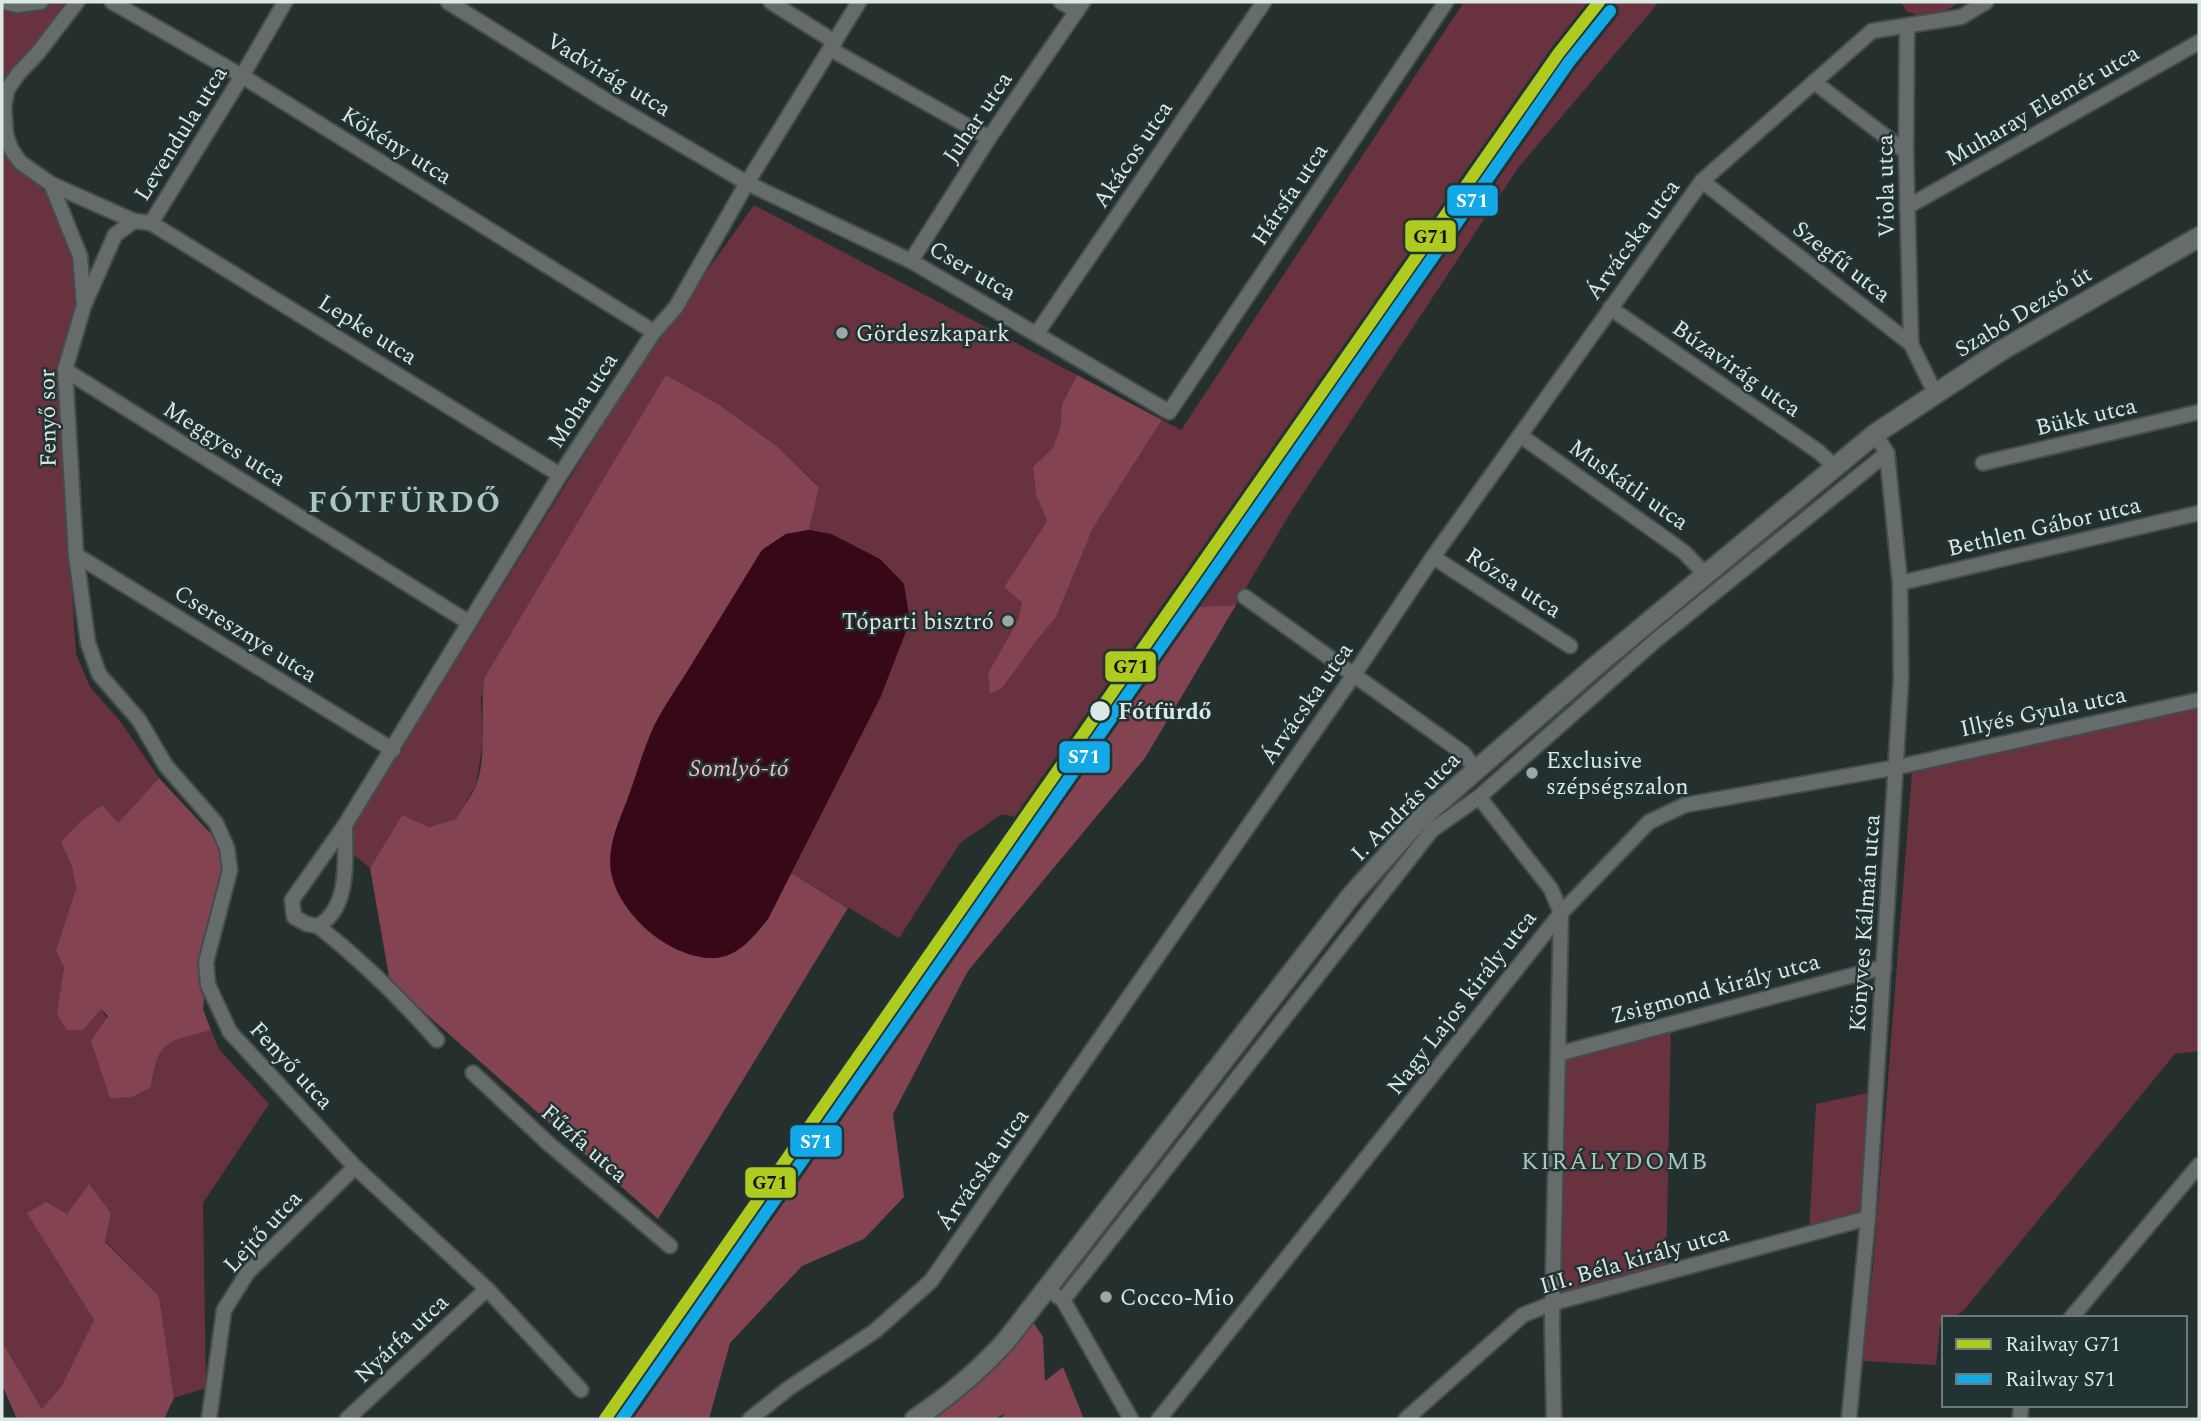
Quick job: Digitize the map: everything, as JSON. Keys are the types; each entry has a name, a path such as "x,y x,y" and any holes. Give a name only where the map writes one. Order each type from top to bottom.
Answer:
{"main road":[{"name":"Szabó Dezső út","path":"1875,434 2002,350 2199,237"},
{"name":"I. András utca","path":"1056,1294 1351,896 1420,820 1476,769 1875,434"},
{"path":"915,1419 954,1393 1056,1294"}],"street":[{"path":"3,2 17,5 41,2"},
{"path":"77,2 7,90 4,107 6,135 20,162 51,184 134,221"},
{"name":"Kökény utca","path":"113,2 242,76 654,332"},
{"name":"Levendula utca","path":"84,304 115,235 134,221 151,223 285,2"},
{"name":"Vadvirág utca","path":"449,2 607,101 747,183"},
{"path":"771,2 832,46 989,138"},
{"name":"Moha utca","path":"318,926 307,924 294,916 292,900 393,750 468,622 560,475 654,332 677,307 747,183 859,2"},
{"path":"1061,2 1080,6"},
{"name":"Akácos utca","path":"1037,333 1264,2"},
{"name":"Hársfa utca","path":"1169,412 1446,2"},
{"name":"Árvácska utca","path":"750,1419 789,1388 875,1332 932,1281 1433,557 1702,181 1872,32 1882,28 1907,27 1961,17 1986,2"},
{"name":"Juhar utca","path":"911,261 989,138 1080,6"},
{"name":"Viola utca","path":"1907,27 1906,152 1911,344"},
{"name":"Muharay Elemér utca","path":"1907,207 2199,41"},
{"path":"1814,82 1906,152"},
{"name":"Szegfű utca","path":"1702,181 1911,344 1935,393"},
{"name":"Cser utca","path":"747,183 911,261 1169,412"},
{"name":"Fenyő sor","path":"51,184 80,256 84,304 65,369 76,555 88,643 99,674"},
{"name":"Lepke utca","path":"151,223 560,475"},
{"name":"Búzavirág utca","path":"1610,309 1819,453 1836,468"},
{"name":"Meggyes utca","path":"65,369 468,622"},
{"name":"Bükk utca","path":"1983,463 2199,412"},
{"name":"Könyves Kálmán utca","path":"1849,1419 1868,1218 1898,767 1901,679 1900,583 1887,453 1875,434"},
{"name":"Muskátli utca","path":"1521,436 1684,552 1706,575"},
{"name":"I. András utca","path":"1056,1294 1432,830 1479,797 1656,640 1887,453"},
{"name":"Bethlen Gábor utca","path":"1900,583 2199,513"},
{"name":"Cseresznye utca","path":"76,555 393,750"},
{"name":"Rózsa utca","path":"1433,557 1570,646"},
{"path":"1245,597 1463,753 1476,769"},
{"name":"Fenyő utca","path":"99,674 139,720 166,766 216,822 228,848 230,870 206,961 208,985 230,1032 355,1167 487,1289 580,1390"},
{"name":"Illyés Gyula utca","path":"1898,767 2199,700"},
{"name":"Nagy Lajos király utca","path":"1159,1419 1561,913 1649,822 1685,805 1898,767"},
{"path":"1479,797 1550,888 1561,913 1553,1303 1554,1419"},
{"path":"345,825 345,874 340,897 330,918 318,926 340,943 411,1010 437,1040"},
{"name":"Zsigmond király utca","path":"1558,1054 1884,967"},
{"name":"Fűzfa utca","path":"473,1073 549,1144 670,1246"},
{"path":"2073,1316 2199,1164"},
{"name":"Lejtő utca","path":"209,1419 224,1310 248,1272 355,1167"},
{"name":"III. Béla király utca","path":"1406,1419 1523,1315 1553,1303 1868,1218"},
{"name":"Nyárfa utca","path":"346,1419 487,1289"},
{"path":"1056,1294 1131,1419"}],"shaded area":[{"path":"2,2 76,2 10,91 6,130 20,162 63,214 72,250 77,298 59,387 76,654 90,687 120,721 159,778 117,824 102,805 61,842 72,867 76,889 70,911 62,984 83,1030 101,1009 151,1087 157,1059 167,1045 211,1030 219,1049 269,1104 203,1203 206,1388 174,1398 159,1296 105,1241 111,1213 28,1213 94,1320 62,1385 42,1409 2,1342"},
{"path":"1464,2 1659,2 1518,168 1289,515 1236,605 1195,607 1035,821 1002,814 960,843 899,938 791,873 881,696 904,584 879,559 831,534 809,530 819,486 778,447 718,404 667,376 481,697 483,742 476,785 456,819 429,827 402,815 370,868 341,845 643,361 754,205 1077,375 1062,404 1060,428 1053,449 1033,467 1036,495 1047,521 1004,587 1022,603 1018,620 988,673 1030,649 1056,617 1093,528 1162,420 1181,430"},
{"path":"1901,2 1960,2 1930,20 1906,11"},
{"path":"666,375 718,404 778,447 819,487 809,530 786,534 762,550 655,725 616,830 695,956 716,957 730,954 768,919 791,873 848,908 658,1219 390,982 370,868 402,815 429,827 456,819 472,794 482,760 485,677"},
{"path":"1077,375 1162,420 1093,528 1056,617 1002,688 990,694 988,673 1018,620 1022,603 1004,587 1047,521 1036,495 1033,467 1053,448 1060,428 1062,404"},
{"path":"1236,605 1145,758 968,971 893,1114 904,1197 864,1239 802,1266 730,1343 709,1419 616,1419 1035,821 1195,607"},
{"path":"2199,708 2199,1051 2175,1054 1964,1310 1956,1316 1942,1316 1936,1365 1862,1361 1874,1258 1912,772"},
{"path":"159,778 236,861 207,969 203,1009 211,1030 184,1037 162,1050 151,1087 132,1097 110,1098 91,1041 108,1016 101,1009 83,1030 67,1030 57,1014 64,967 56,951 76,889 72,867 61,842 80,822 102,805 118,823"},
{"path":"1671,1024 1666,1272 1553,1303 1558,1054"},
{"path":"1876,1091 1868,1218 1809,1234 1816,1104"},
{"path":"89,1184 111,1213 105,1242 159,1296 174,1398 164,1419 17,1419 2,1385 2,1342 42,1409 62,1385 94,1320 27,1213 46,1202 67,1214"},
{"path":"1029,1316 1043,1337 1045,1381 1063,1367 1084,1419 1000,1419 1005,1414 993,1419 921,1419"}],"water":[{"name":"Somlyó-tó","path":"809,530 831,534 880,559 904,584 910,621 881,696 768,919 750,940 732,954 710,958 683,952 671,947 648,930 620,897 610,863 614,835 654,726 762,550 786,534"}],"rail line":[{"name":"G71","path":"605,1419 1558,54 1599,2"},
{"name":"S71","path":"622,1419 1569,62 1610,11"}],"place":[{"name":"Gördeszkapark","path":"842,333"},
{"name":"Tóparti bisztró","path":"1008,621"},
{"name":"Fótfürdő","path":"1100,711"},
{"name":"Exclusive szépségszalon","path":"1532,773"},
{"name":"Cocco-Mio","path":"1106,1297"}],"district":[{"name":"FÓTFÜRDŐ","path":"405,502"},
{"name":"KIRÁLYDOMB","path":"1615,1161"}]}
